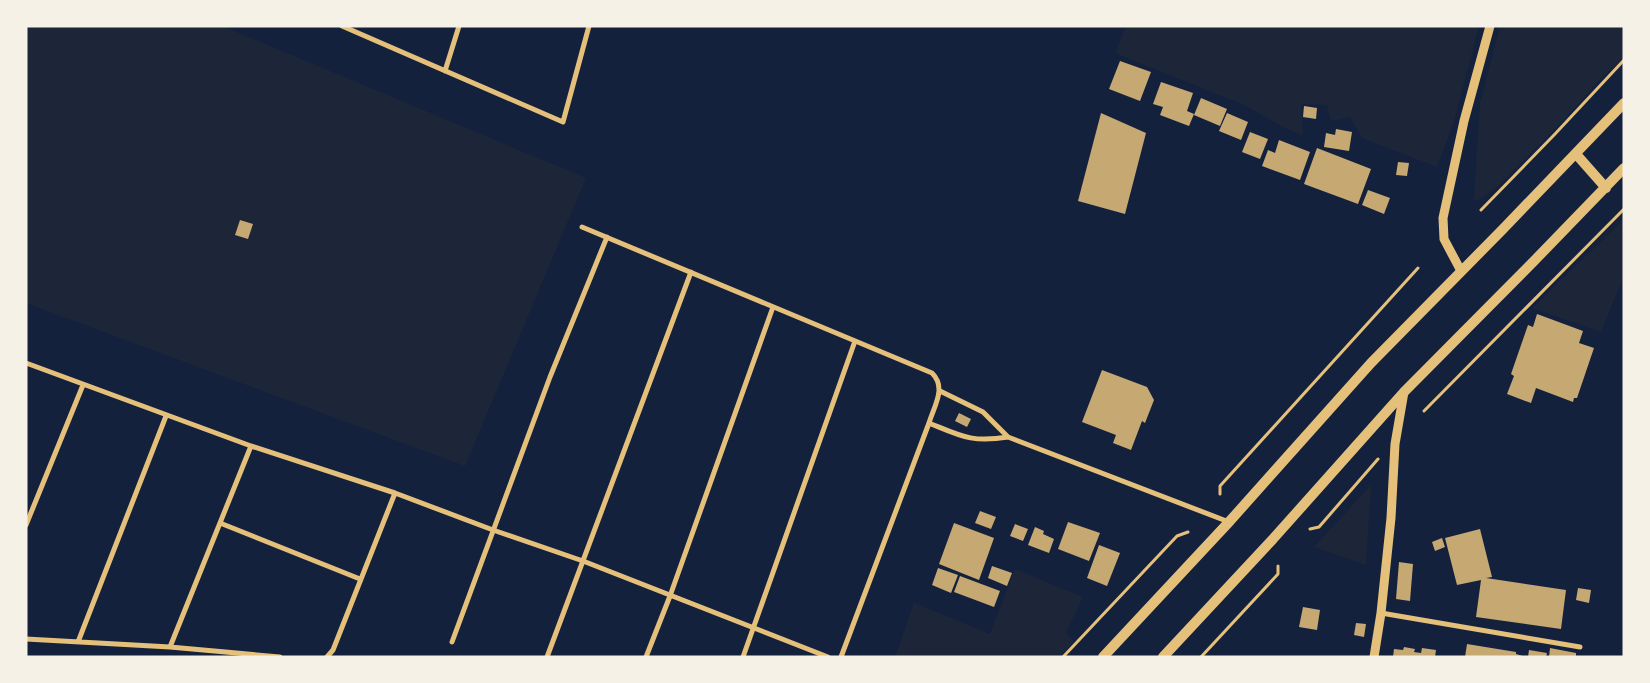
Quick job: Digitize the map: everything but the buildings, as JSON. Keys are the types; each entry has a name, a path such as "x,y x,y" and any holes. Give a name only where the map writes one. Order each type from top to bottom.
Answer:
{"main road":[{"path":"1103,657 1229,522 1371,363 1624,103"},
{"path":"1576,154 1606,188"},
{"path":"1164,657 1404,392 1624,168"}],"street":[{"path":"342,26 563,122 589,26"},
{"path":"445,71 460,26"},
{"path":"1461,271 1444,240 1443,218 1464,121 1490,26"},
{"path":"582,227 932,374 940,384 940,391 929,423 841,657"},
{"path":"452,642 550,377 607,237"},
{"path":"547,657 691,272"},
{"path":"646,657 670,596 773,307"},
{"path":"743,657 855,341"},
{"path":"26,363 166,416 395,493 583,561 828,657"},
{"path":"26,525 83,385"},
{"path":"940,391 983,412 1008,437 1229,522"},
{"path":"1374,657 1381,613 1391,518 1396,444 1404,392"},
{"path":"78,642 166,416"},
{"path":"929,423 962,437 972,439 1008,437"},
{"path":"170,647 251,446"},
{"path":"328,657 333,650 395,493"},
{"path":"220,524 360,579"},
{"path":"1381,613 1580,647"},
{"path":"26,639 170,647 280,657"}],"path":[{"path":"1481,210 1624,60"},
{"path":"1424,411 1624,209"},
{"path":"1220,494 1220,486 1418,268"},
{"path":"1310,529 1318,527 1380,456"},
{"path":"1063,657 1178,536 1188,532"},
{"path":"1201,657 1278,574 1278,566"}],"shaded area":[{"path":"26,26 222,26 586,178 465,466 26,303"},
{"path":"1126,26 1479,26 1454,121 1437,167 1362,138 1350,117 1331,121 1327,105 1301,104 1303,136 1242,104 1115,53"},
{"path":"1500,26 1624,26 1624,57 1496,188 1481,199 1474,200 1480,103"},
{"path":"1624,219 1624,275 1601,332 1532,308"},
{"path":"1371,485 1366,565 1314,547"},
{"path":"1015,569 1083,597 1066,633 1074,642 1060,657 895,657 914,603 990,634"}]}
